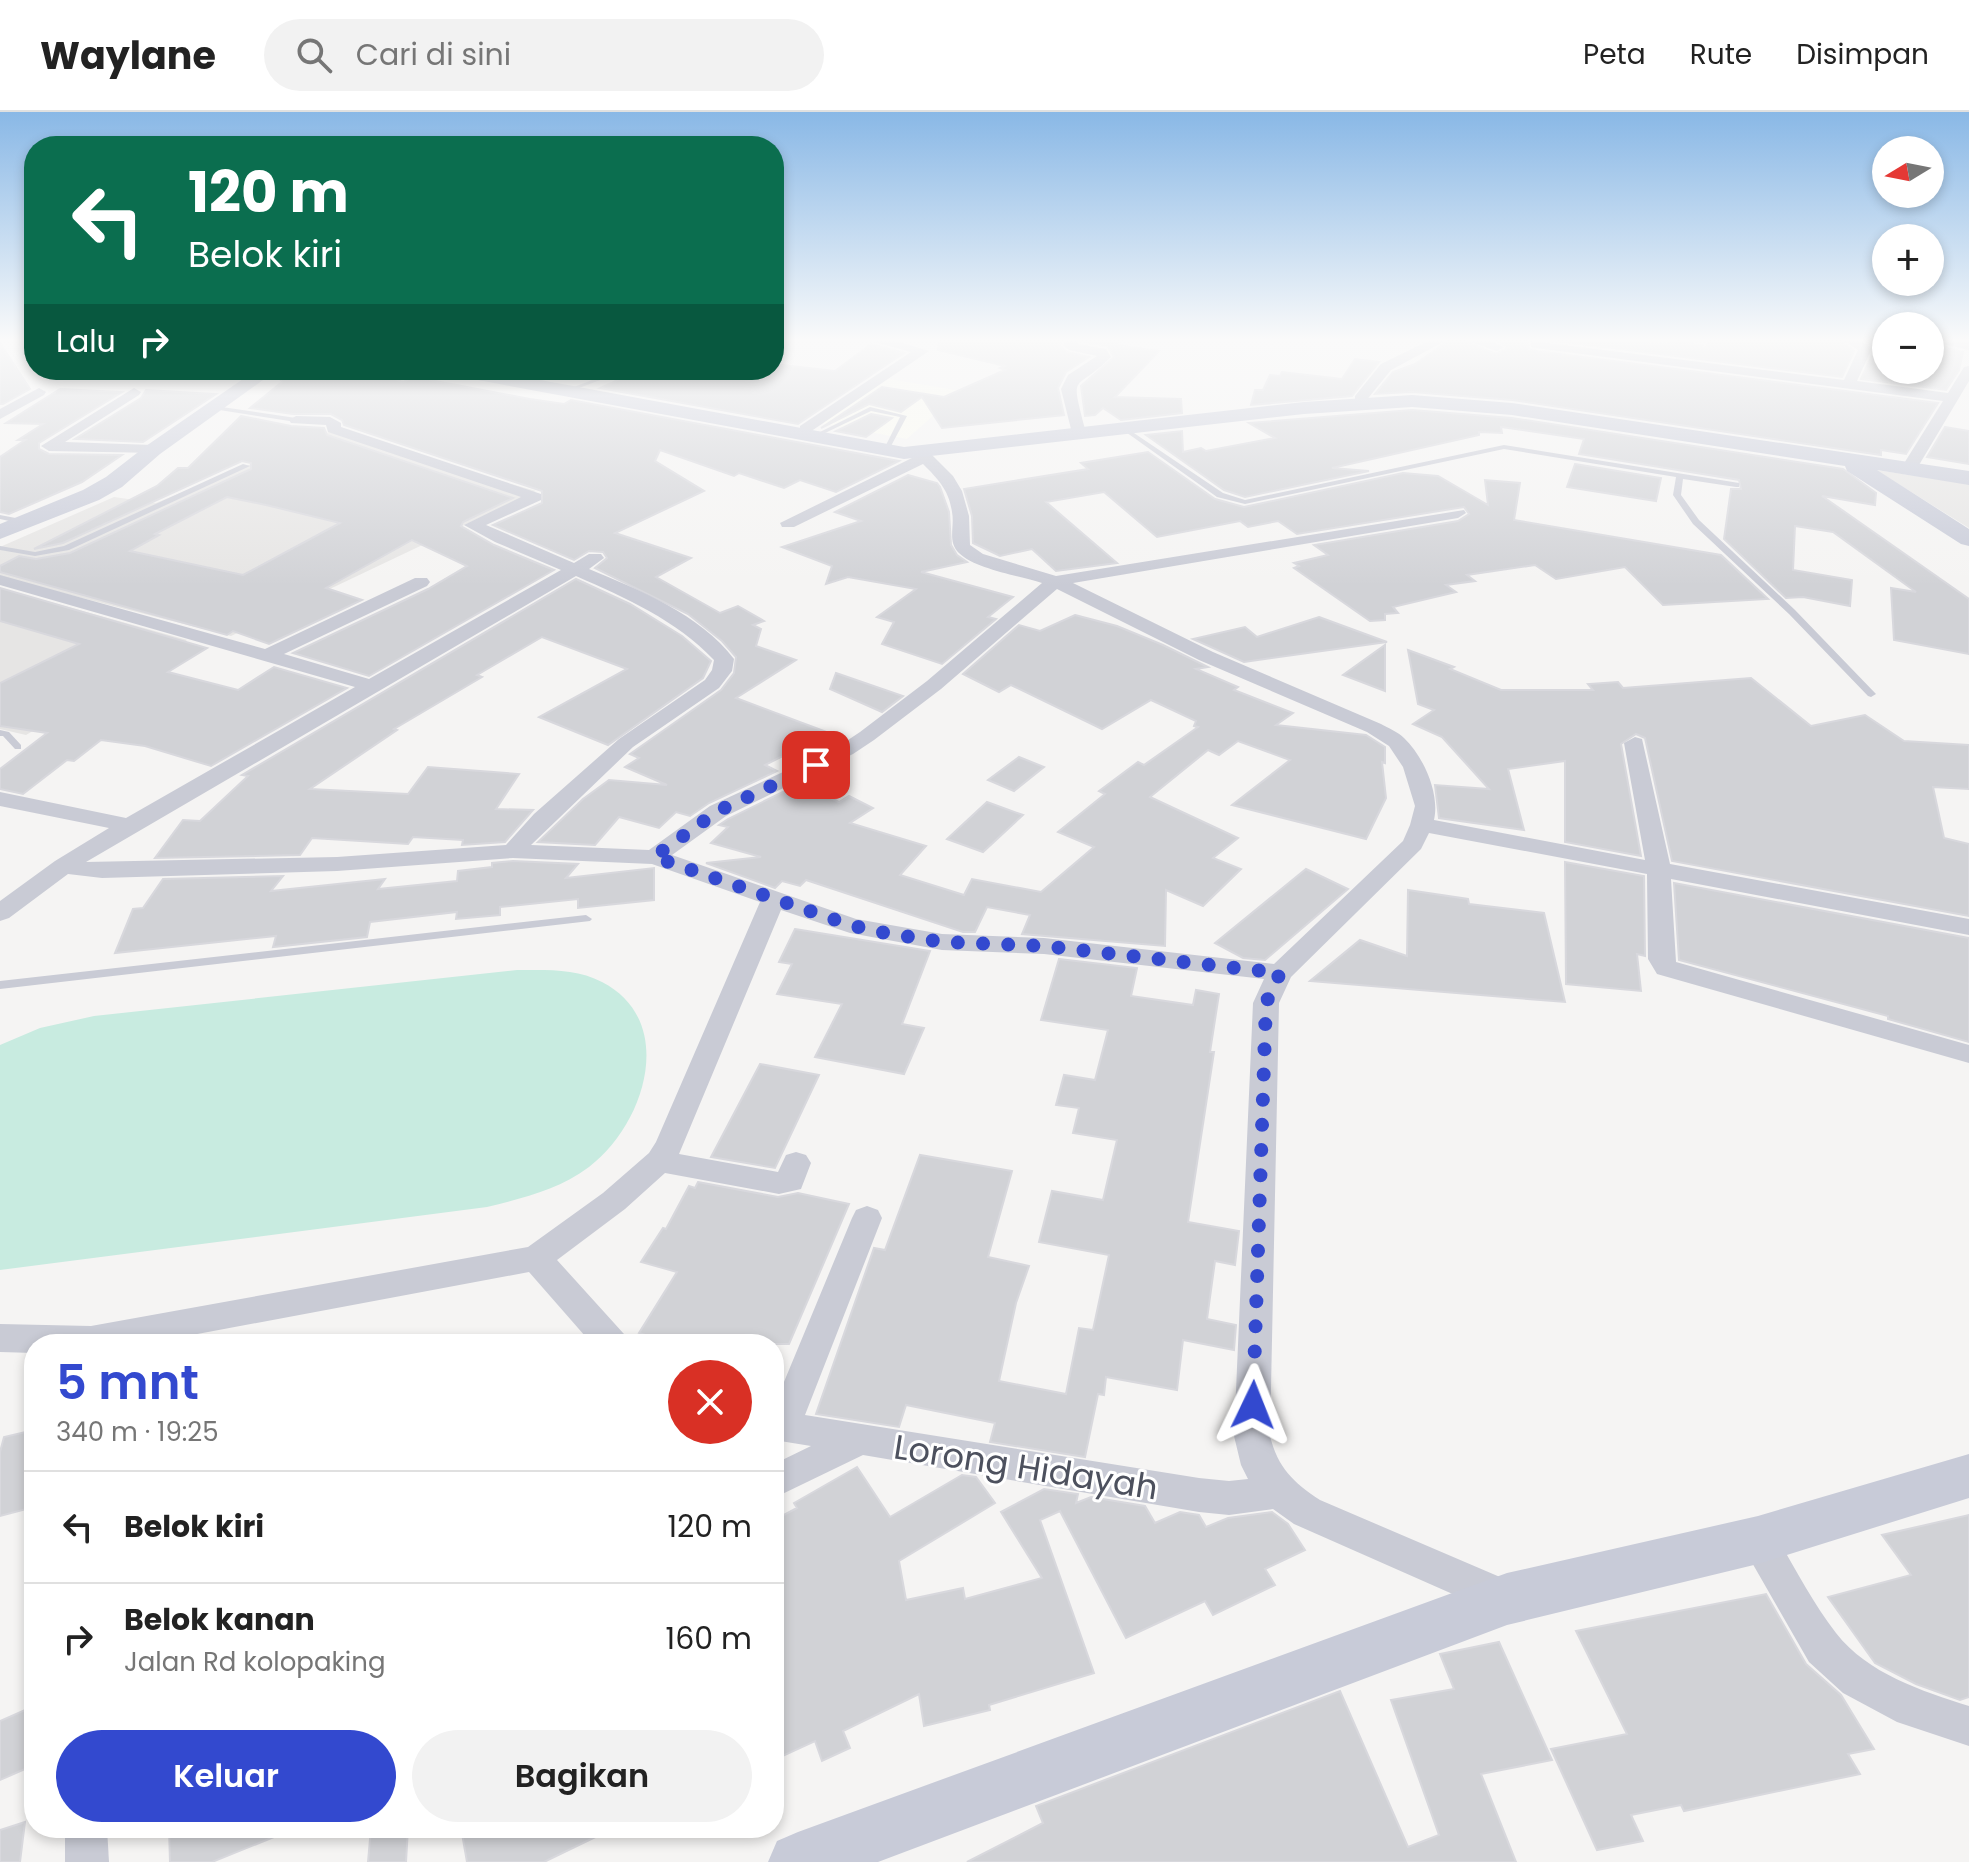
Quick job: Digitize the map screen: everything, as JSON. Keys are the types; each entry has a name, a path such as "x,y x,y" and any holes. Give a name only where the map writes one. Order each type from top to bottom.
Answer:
{"main road":[{"path":"0,532 103,488 193,423"},
{"path":"761,423 815,432"},
{"path":"766,423 923,455 1160,423"},
{"path":"886,448 1165,423"},
{"path":"1602,423 1969,475"},
{"path":"1627,423 1969,475"},
{"path":"1843,459 1969,539"},
{"path":"798,1862 1507,1599 1758,1540 1969,1476"}],"street":[{"path":"86,423 49,446 153,450"},
{"path":"333,423 333,429 535,497 472,525 637,597 693,631 716,648 724,659 722,671 712,684 626,743 542,819 513,851"},
{"path":"815,432 827,423"},
{"path":"1076,423 1078,429"},
{"path":"1911,465 1938,423"},
{"path":"788,523 923,455 942,471 953,488 961,517 958,540 966,552 1055,581 1206,656 1374,728 1396,742 1414,767 1426,806 1413,844 1280,973 1266,1003 1252,1436 1259,1465 1278,1492 1307,1512 1507,1599"},
{"path":"654,857 718,811 846,750 867,736 934,685 1055,581 1458,513"},
{"path":"6,903 129,825 595,558"},
{"path":"0,580 371,686"},
{"path":"267,655 421,582"},
{"path":"1635,743 1659,870 1661,959 1666,968 1969,1054"},
{"path":"0,799 129,825"},
{"path":"1421,825 1969,927"},
{"path":"63,866 102,871 337,864 513,851 654,857 850,925 885,933 942,942 1044,946 1280,973"},
{"path":"133,1334 536,1258 614,1201 659,1161 669,1146 773,899"},
{"path":"659,1161 779,1183 790,1181 796,1163"},
{"path":"784,1412 867,1218"},
{"path":"536,1258 603,1334"},
{"path":"0,1338 24,1339"},
{"name":"Lorong Hidayah","path":"784,1427 1199,1495 1229,1498 1278,1492"},
{"path":"784,1477 859,1440"},
{"path":"1758,1540 1823,1648 1857,1679 1911,1708 1969,1726"},
{"path":"86,1838 87,1862"}],"lane":[{"path":"815,432 837,423"},
{"path":"886,448 900,423"},
{"path":"1123,427 1220,495 1245,502 1504,447 1736,485"},
{"path":"0,548 35,554 66,548 246,466"},
{"path":"1680,476 1677,495 1696,522 1792,612 1871,694"},
{"path":"0,517 23,522"},
{"path":"0,733 6,734 18,747"},
{"path":"0,985 586,919"}],"shaded area":[{"path":"821,423 925,423 907,439"},
{"path":"329,432 536,491 231,636 0,577 0,547 114,497 156,503"},
{"path":"1876,470 1969,484 1969,528"},
{"path":"0,588 187,640 26,735 0,729"}],"green space":[{"path":"517,970 582,974 602,982 626,999 640,1021 646,1047 645,1073 638,1100 625,1126 609,1149 589,1167 565,1182 487,1207 0,1270 0,1045 40,1028 94,1016"}],"building":[{"path":"6,423 72,423 39,443 39,449 49,454 122,455 82,482 9,514 0,512 0,457 25,440 18,440 43,424"},
{"path":"101,423 172,423 143,442 75,439"},
{"path":"234,423 324,428 327,435 513,498 463,522 461,526 494,545 554,570 369,676 293,653 428,589 467,566 412,540 326,588 362,600 269,644 233,631 227,635 0,572 0,566 19,556 36,559 70,553 251,469 251,463 242,461 63,543 34,549 157,486 178,468 188,468","holes":["227,497 340,523 243,575 130,551 159,535 155,534"]},
{"path":"343,423 693,423 899,461 836,492 800,480 784,488 739,473 734,476 660,450 655,461 704,491 615,533 691,558 656,577 720,613 738,606 764,621 753,625 761,629 756,646 796,660 736,698 829,733 765,765 777,771 709,803 690,816 676,812 659,828 619,817 595,845 538,842 583,799 609,780 667,785 625,767 639,758 630,754 721,690 734,673 736,657 722,641 688,614 595,568 607,558 603,552 589,551 574,560 493,525 542,503 542,491"},
{"path":"853,423 886,423 866,437 836,431"},
{"path":"939,423 992,423 942,428"},
{"path":"1249,423 1542,423 1843,469 1876,493 1875,505 1822,496 1969,599 1969,654 1894,640 1891,588 1916,592 1833,532 1795,526 1793,570 1852,580 1850,606 1803,597 1786,598 1724,539 1731,489 1741,489 1739,480 1579,454 1584,439 1501,427 1502,433 1479,432 1479,435 1332,468 1369,471 1245,497 1224,490 1146,435 1182,431 1183,452 1201,448 1206,451 1275,438"},
{"path":"1664,423 1926,423 1906,454 1881,450 1881,455"},
{"path":"1945,427 1969,431 1969,464 1927,457"},
{"path":"1148,452 1215,499 1244,507 1403,473 1438,476 1488,505 1485,480 1520,483 1514,520 1721,555 1768,599 1663,605 1625,567 1556,579 1535,565 1467,575 1475,581 1446,585 1456,592 1393,607 1398,613 1385,614 1385,620 1370,621 1294,568 1299,566 1294,563 1328,555 1314,545 1458,521 1469,514 1464,507 1297,534 1278,521 1248,527 1240,521 1157,537 1104,492 1046,502 1117,563 1056,571 1032,549 1000,556 973,543 972,516 964,489 1088,469 1081,463"},
{"path":"1575,464 1661,478 1656,501 1567,487"},
{"path":"908,475 937,483 940,487 949,512 951,545 957,555 967,562 921,572 1013,597 988,617 996,619 942,664 882,644 894,622 877,617 916,589 848,577 826,584 832,566 782,547 861,521 835,512"},
{"path":"576,579 630,604 682,636 711,661 703,678 608,745 539,717 627,669 542,637 394,729 397,730 310,789 408,794 428,767 519,774 496,809 533,810 505,842 462,845 463,840 413,837 408,844 312,838 300,855 155,858 183,820 200,821 248,776 242,775"},
{"path":"0,588 207,648 168,672 238,690 274,667 347,688 211,766 145,746 101,740 74,761 67,760 23,794 0,789 0,769 47,733 0,726 0,683 79,644 0,621"},
{"path":"1075,615 1117,626 1163,645 1208,667 1196,669 1238,687 1234,690 1293,713 1276,725 1366,735 1385,747 1385,763 1382,762 1386,798 1366,839 1232,805 1290,760 1238,741 1219,755 1208,750 1150,797 1238,838 1213,858 1241,869 1203,906 1166,890 1165,946 1022,934 1030,915 987,907 975,932 963,932 806,880 800,886 782,881 775,888 706,863 761,857 711,843 728,827 719,825 801,783 839,802 849,796 873,808 850,823 926,846 900,875 964,895 972,879 1041,892 1094,847 1058,832 1105,794 1099,791 1138,762 1144,765 1198,727 1194,726 1196,721 1151,700 1102,729 1011,685 999,692 963,674 1019,625 1040,631"},
{"path":"1319,617 1387,642 1244,662 1193,639 1245,627 1257,637"},
{"path":"1385,645 1385,691 1343,675"},
{"path":"1408,650 1454,667 1450,669 1501,690 1593,690 1588,684 1618,682 1623,688 1751,678 1811,726 1865,715 1904,741 1969,745 1969,789 1933,787 1944,838 1969,844 1969,916 1672,861 1645,738 1636,734 1621,744 1641,856 1565,842 1565,761 1508,769 1524,830 1439,818 1435,785 1489,789 1442,737 1413,724 1434,710 1418,704"},
{"path":"836,673 903,696 882,712 830,689"},
{"path":"1019,757 1044,767 1014,791 988,780"},
{"path":"987,802 1023,815 983,852 947,839"},
{"path":"513,861 578,864 566,878 654,868 654,900 578,908 578,899 500,907 500,915 456,919 457,912 370,922 367,937 273,947 276,936 115,953 133,909 143,908 163,879 283,876 271,891 385,879 378,889 457,881 458,871"},
{"path":"1565,862 1644,876 1645,956 1637,954 1641,991 1566,984"},
{"path":"1306,869 1348,889 1265,960 1243,958 1215,943"},
{"path":"1674,883 1969,938 1969,1042 1888,1019 1888,1016 1679,960"},
{"path":"1408,890 1468,899 1469,904 1544,913 1565,1002 1310,981 1360,940 1407,956"},
{"path":"795,929 930,951 902,1024 924,1028 904,1074 815,1057 842,1004 777,994 792,964 779,962"},
{"path":"1059,959 1137,968 1131,996 1193,1005 1196,990 1219,994 1210,1052 1214,1052 1188,1222 1239,1231 1235,1265 1215,1261 1207,1319 1236,1325 1234,1350 1183,1340 1177,1390 1106,1377 1104,1395 1098,1394 1085,1457 990,1442 995,1423 906,1405 899,1427 816,1414 874,1248 885,1250 920,1155 1012,1171 988,1257 1029,1266 1016,1303 999,1381 1066,1394 1079,1328 1093,1330 1109,1255 1039,1242 1052,1191 1103,1200 1117,1140 1073,1133 1079,1108 1056,1105 1064,1075 1095,1080 1108,1030 1041,1020"},
{"path":"760,1064 819,1075 775,1168 711,1157"},
{"path":"698,1182 778,1197 798,1193 849,1204 789,1344 784,1344 784,1334 639,1333 677,1272 641,1262 663,1228 666,1229 689,1186 695,1188"},
{"path":"24,1432 24,1510 0,1516 0,1452 4,1437"},
{"path":"857,1467 890,1517 962,1475 976,1477 995,1503 899,1561 906,1600 963,1588 965,1599 1042,1578 1001,1512 1044,1489 1078,1494 1076,1503 1091,1497 1145,1506 1155,1523 1180,1512 1199,1515 1206,1527 1228,1518 1272,1512 1288,1524 1305,1550 1265,1569 1275,1585 1213,1615 1205,1601 1126,1638 1060,1511 1040,1520 1094,1673 989,1705 990,1710 924,1726 919,1694 843,1731 850,1748 822,1761 815,1741 784,1755 784,1515 797,1508 794,1503"},
{"path":"1969,1515 1969,1697 1960,1700 1916,1684 1875,1663 1828,1597 1911,1575 1882,1535"},
{"path":"1766,1594 1806,1664 1841,1695 1874,1749 1848,1754 1860,1774 1684,1811 1681,1805 1631,1815 1643,1841 1597,1850 1551,1749 1627,1734 1576,1631"},
{"path":"1499,1642 1552,1760 1481,1774 1516,1862 967,1862 1043,1823 1036,1806 1340,1691 1408,1847 1439,1835 1391,1700 1454,1689 1440,1654"},
{"path":"24,1710 24,1769 0,1780 0,1721"},
{"path":"24,1822 20,1862 0,1862 0,1830"},
{"path":"169,1838 272,1838 212,1862 170,1862"},
{"path":"370,1838 407,1838 406,1862 368,1862"},
{"path":"463,1838 593,1838 544,1862 467,1862"}],"route":[{"path":"816,765 718,811 654,857 850,925 885,933 942,942 1044,946 1280,973 1266,1003 1253,1405"}]}
